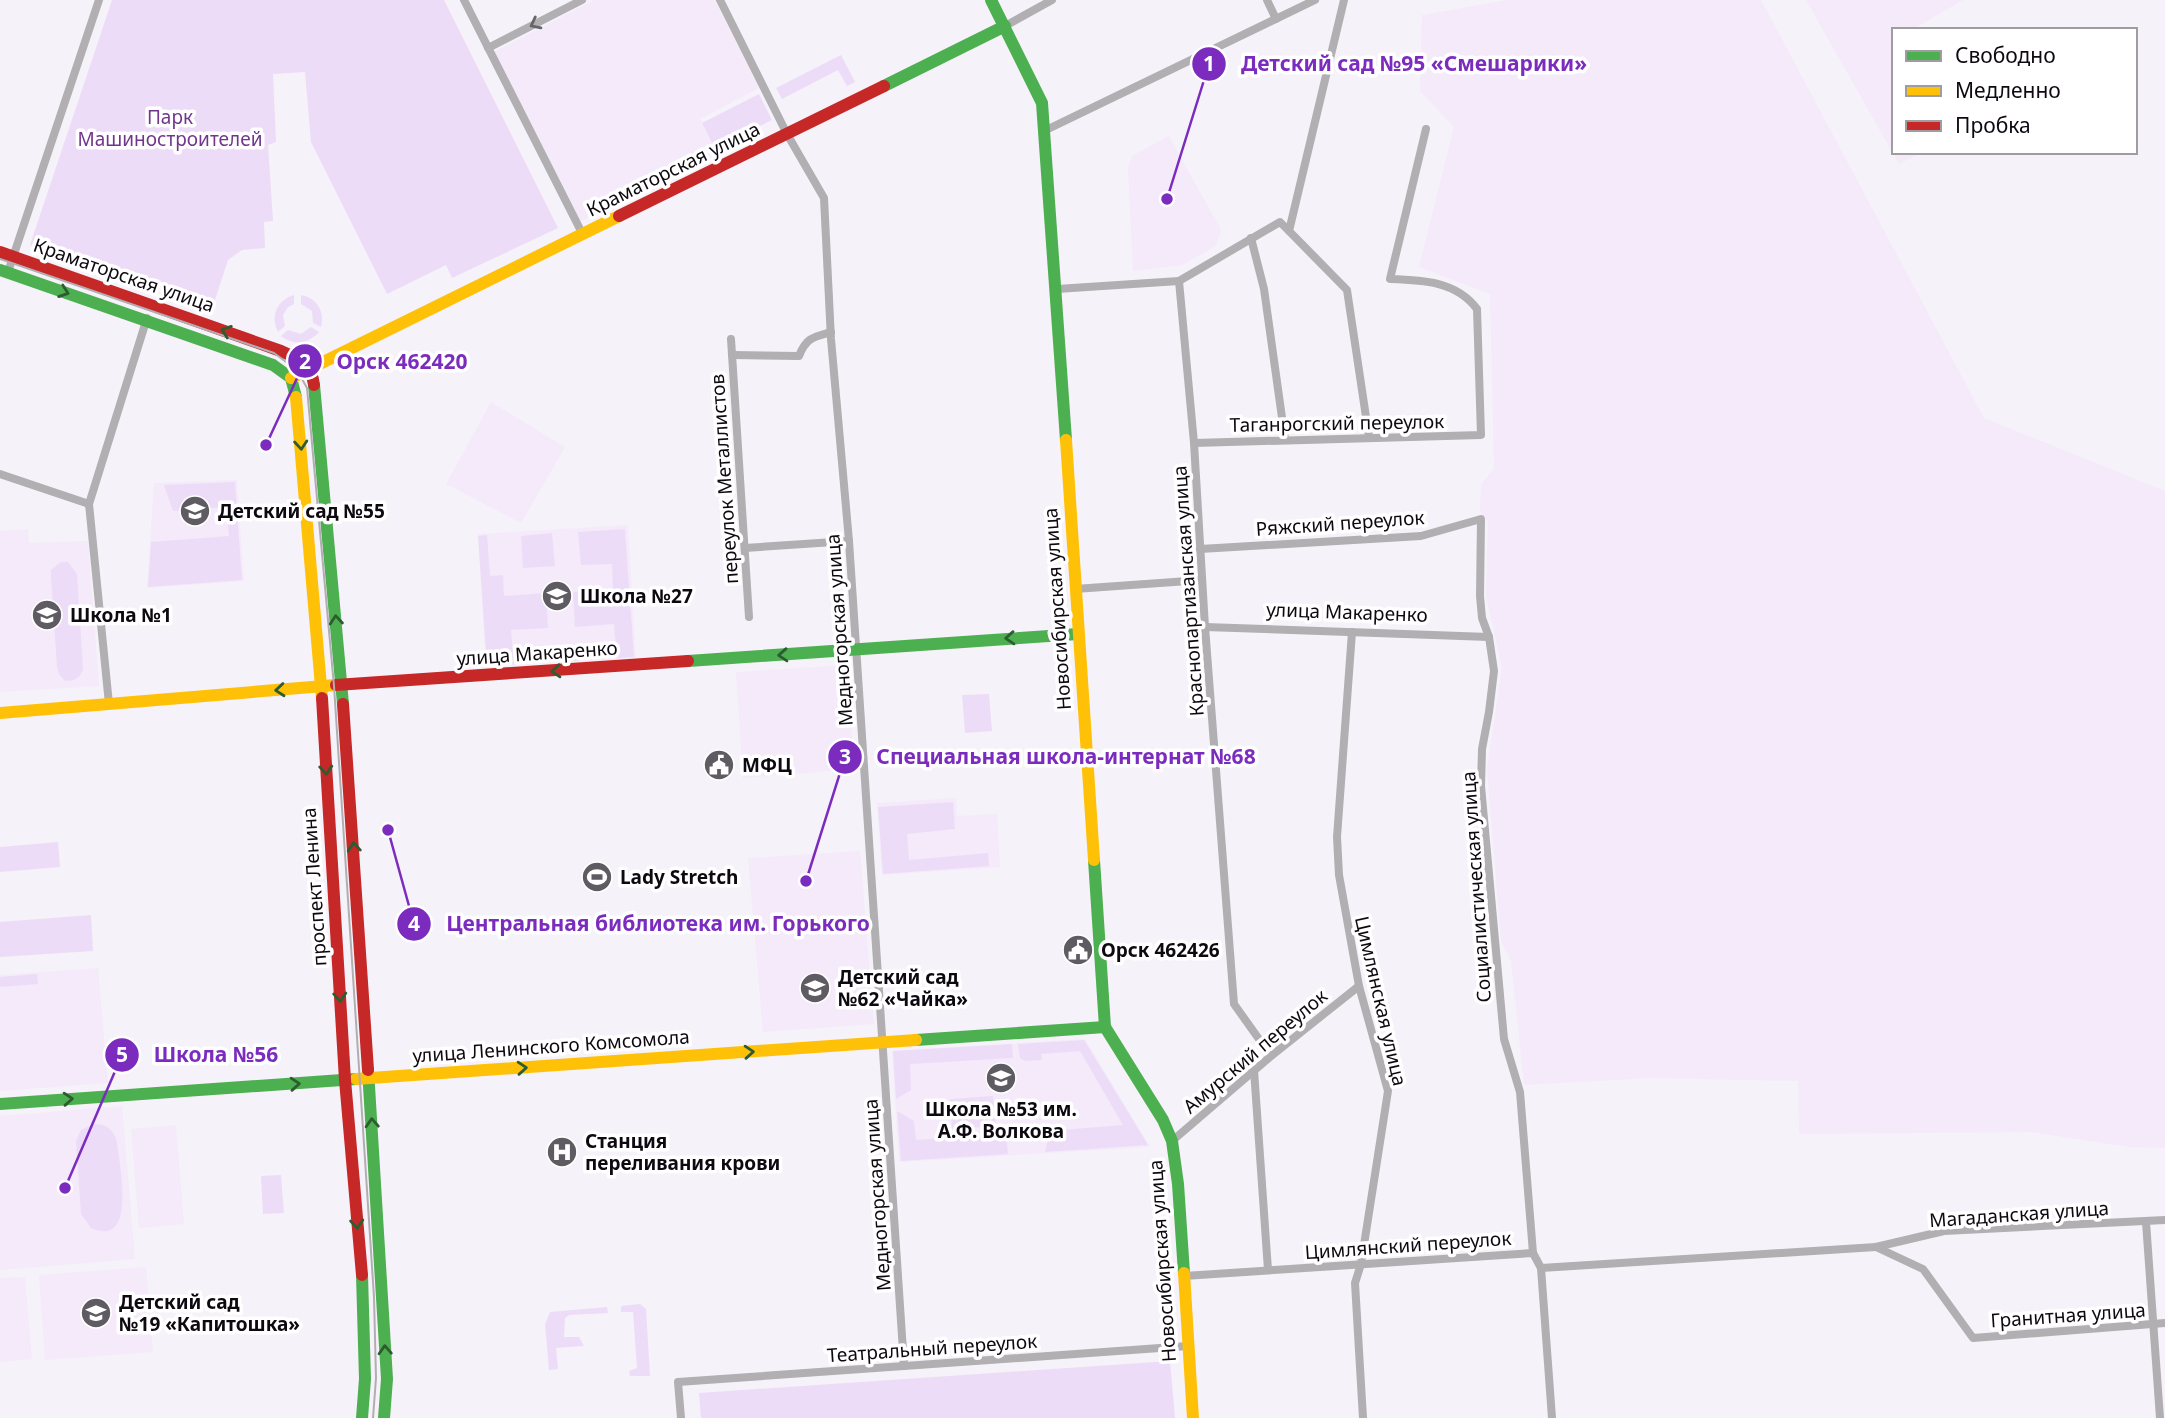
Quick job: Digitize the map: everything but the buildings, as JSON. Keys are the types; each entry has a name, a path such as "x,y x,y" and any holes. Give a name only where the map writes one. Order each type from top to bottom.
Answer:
{"main road":[{"name":"Новосибирская улица","path":"991,0 1042,103 1046,130 1105,1027 1163,1119 1172,1141 1178,1184 1194,1418"},
{"name":"Краматорская улица","path":"4,271 273,365 291,378 1004,26"},
{"name":"Краматорская улица","path":"6,254 293,356 310,369"},
{"path":"310,369 313,376 327,509 342,685 377,1195 387,1379 384,1418"},
{"name":"проспект Ленина","path":"291,378 297,398 321,687 345,1080 364,1296 365,1380 362,1418"},
{"name":"улица Макаренко","path":"0,713 342,685 1078,634"},
{"name":"улица Ленинского Комсомола","path":"0,1104 1105,1027"}],"street":[{"path":"4,271 6,254 99,0"},
{"path":"464,0 583,235"},
{"path":"488,48 582,0"},
{"name":"Медногорская улица","path":"720,0 787,134 824,198 831,332 849,541 904,1366"},
{"name":"Краматорская улица","path":"1004,26 1052,0"},
{"path":"1267,0 1276,19"},
{"path":"1046,130 1315,0"},
{"path":"1289,231 1345,0"},
{"name":"Таганрогский переулок","path":"1195,443 1481,435 1477,309 1470,300 1433,281 1390,279 1426,129"},
{"path":"1057,289 1179,281 1280,222 1347,290 1369,437"},
{"path":"1251,238 1265,289 1286,439"},
{"path":"29,280 34,264"},
{"name":"Краснопартизанская улица","path":"1179,281 1195,443 1205,627 1234,1004 1271,1056"},
{"path":"109,704 89,504 151,305"},
{"path":"732,355 799,356 804,344 814,336 831,332"},
{"name":"переулок Металлистов","path":"731,339 749,617"},
{"path":"244,355 250,340"},
{"path":"0,474 89,504"},
{"path":"307,512 327,509"},
{"name":"Ряжский переулок","path":"1200,549 1421,536 1481,519"},
{"name":"Социалистическая улица","path":"1481,519 1480,596 1493,671 1490,709 1482,749 1481,786 1504,1039 1520,1092 1533,1253"},
{"path":"746,548 849,541"},
{"path":"1075,589 1202,580"},
{"path":"313,593 334,590"},
{"name":"улица Макаренко","path":"1205,627 1489,636"},
{"name":"Цимлянская улица","path":"1352,632 1337,837 1342,900 1359,986 1388,1091 1361,1264 1355,1283 1363,1418"},
{"path":"333,888 356,885"},
{"name":"Амурский переулок","path":"1172,1141 1254,1070 1359,986"},
{"path":"1254,1070 1268,1270"},
{"path":"353,1177 375,1175"},
{"path":"355,1196 377,1195"},
{"name":"Магаданская улица","path":"1876,1247 1944,1231 2165,1220"},
{"path":"2146,1222 2160,1418"},
{"path":"1552,1418 1541,1268 1876,1247"},
{"name":"Гранитная улица","path":"1876,1247 1923,1269 1973,1338 2165,1323"},
{"name":"Цимлянский переулок","path":"1184,1276 1533,1253 1541,1268"},
{"path":"360,1256 380,1256"},
{"path":"364,1296 382,1296"},
{"name":"Театральный переулок","path":"681,1418 678,1382 1188,1346"},
{"path":"365,1380 387,1379"}],"shaded area":[{"path":"594,0 715,0 759,88 700,119 716,152 579,222 494,52"},
{"path":"1507,0 1761,0 1984,418 2165,491 2165,1148 2129,1147 2031,1132 1799,1134 1798,1081 1650,1078 1524,1085 1511,961 1501,941 1487,769 1502,668 1486,596 1488,521 1480,512 1481,484 1494,469 1490,294 1419,267 1454,127 1420,91 1422,15"},
{"path":"1806,0 1963,0 1914,28 1892,28 1892,152"},
{"path":"1169,136 1221,230 1216,246 1182,265 1133,271 1128,168 1132,156"},
{"path":"1893,154 1919,154 1899,164"},
{"path":"491,402 565,447 521,523 446,484"},
{"name":"Детский сад №55","path":"237,480 244,581 147,588 154,483"},
{"name":"Школа №27","path":"628,525 636,658 486,667 478,534"},
{"name":"Школа №1","path":"28,529 29,543 88,541 99,686 0,692 0,531"},
{"path":"847,665 854,769 743,778 736,672"},
{"path":"956,798 957,816 997,814 1000,867 882,875 877,803"},
{"path":"860,851 874,1024 763,1032 748,858"},
{"path":"98,968 108,1083 0,1091 0,975"},
{"name":"Школа №53 им. А.Ф. Волкова","path":"1085,1039 1150,1147 899,1162 892,1051"},
{"path":"122,1106 135,1259 0,1270 0,1116"},
{"path":"176,1125 184,1224 139,1228 131,1129"},
{"name":"Детский сад №19 «Капитошка»","path":"146,1267 153,1352 45,1360 39,1275"},
{"path":"25,1277 32,1359 0,1362 0,1278"}],"green space":[{"name":"Парк Машиностроителей","path":"112,0 444,0 558,228 452,278 446,265 387,294 311,142 305,72 273,74 276,142 268,145 273,221 264,222 265,248 242,250 228,260 213,306 30,245"},
{"path":"841,55 855,82 847,86 838,70 782,99 776,88"},
{"path":"759,94 772,120 715,149 702,123"},
{"path":"294,295 294,304 288,307 283,315 285,326 278,332 275,320 277,309 283,301"},
{"path":"301,295 318,306 322,316 321,327 313,323 312,311 301,304"},
{"path":"311,327 319,332 306,341 291,341 281,336 288,330 301,334"},
{"name":"Детский сад №55","path":"235,482 242,580 148,587 151,542 229,536 226,507 173,511 164,485"},
{"path":"625,529 634,657 569,661 568,651 616,648 614,624 575,627 573,592 613,589 612,564 581,565 578,532"},
{"path":"552,533 555,566 523,568 521,536"},
{"path":"487,535 490,576 503,575 504,596 546,593 548,628 511,630 513,656 560,653 560,661 487,666 478,536"},
{"path":"61,562 68,562 77,574 83,669 79,677 69,681 65,681 59,674 57,667 51,570"},
{"path":"989,694 992,731 965,733 962,695"},
{"path":"953,802 955,829 907,834 909,860 988,853 989,866 883,874 878,807"},
{"path":"58,842 60,867 0,872 0,847"},
{"path":"91,915 93,951 0,957 0,922"},
{"path":"37,974 38,984 0,987 0,977"},
{"path":"1084,1040 1148,1145 1045,1152 1050,1131 1123,1125 1080,1051 1041,1054 1042,1060 1025,1061 1020,1058 1018,1044"},
{"path":"1012,1044 1013,1058 910,1064 911,1090 896,1099 893,1051"},
{"path":"993,1096 996,1126 952,1129 950,1099"},
{"path":"897,1111 914,1121 916,1140 1006,1134 1008,1154 901,1161"},
{"path":"93,1124 109,1128 117,1142 122,1201 115,1227 106,1231 91,1228 81,1214 76,1141 81,1130"},
{"path":"281,1175 284,1213 263,1214 261,1176"},
{"path":"640,1304 646,1309 650,1376 630,1376 629,1371 637,1368 633,1312 621,1312 621,1306"},
{"path":"607,1307 608,1313 569,1315 565,1318 564,1337 579,1337 584,1346 556,1348 558,1369 549,1370 545,1324 550,1312"},
{"path":"1170,1361 1175,1418 701,1418 699,1393"}],"tram line":[{"path":"0,259 274,353 297,370 307,388 334,686 374,1297 376,1378 373,1418"}],"traffic: fast":[{"path":"991,0 1042,103 1066,440"},
{"path":"884,86 1005,26"},
{"path":"0,270 273,365 291,378 296,397"},
{"path":"314,385 343,704"},
{"path":"688,661 1078,634"},
{"path":"1094,860 1105,1027 1163,1120 1172,1141 1184,1273"},
{"path":"916,1040 1105,1027"},
{"path":"368,1070 387,1379 384,1418"},
{"path":"0,1104 356,1079"},
{"path":"362,1275 365,1379 362,1418"}],"traffic: slow":[{"path":"291,378 619,216"},
{"path":"296,397 322,698"},
{"path":"1066,440 1094,860"},
{"path":"0,713 336,685"},
{"path":"356,1079 916,1040"},
{"path":"1184,1273 1193,1418"}],"traffic: jam":[{"path":"619,216 884,86"},
{"path":"0,252 281,351 307,367 314,385"},
{"path":"336,685 688,661"},
{"path":"322,698 345,1080 362,1275"},
{"path":"343,704 368,1070"}],"place":[{"name":"Детский сад №95 «Смешарики»","path":"1167,199"},
{"name":"Орск 462420","path":"266,445"},
{"name":"Детский сад №55","path":"195,511"},
{"name":"Школа №27","path":"557,596"},
{"name":"Школа №1","path":"47,615"},
{"name":"МФЦ","path":"719,765"},
{"name":"Центральная библиотека им. Горького","path":"388,830"},
{"name":"Lady Stretch","path":"597,877"},
{"name":"Специальная школа-интернат №68","path":"806,881"},
{"name":"Орск 462426","path":"1078,950"},
{"name":"Детский сад №62 «Чайка»","path":"815,988"},
{"name":"Школа №53 им. А.Ф. Волкова","path":"1001,1078"},
{"name":"Станция переливания крови","path":"562,1152"},
{"name":"Школа №56","path":"65,1188"},
{"name":"Детский сад №19 «Капитошка»","path":"96,1313"}]}
